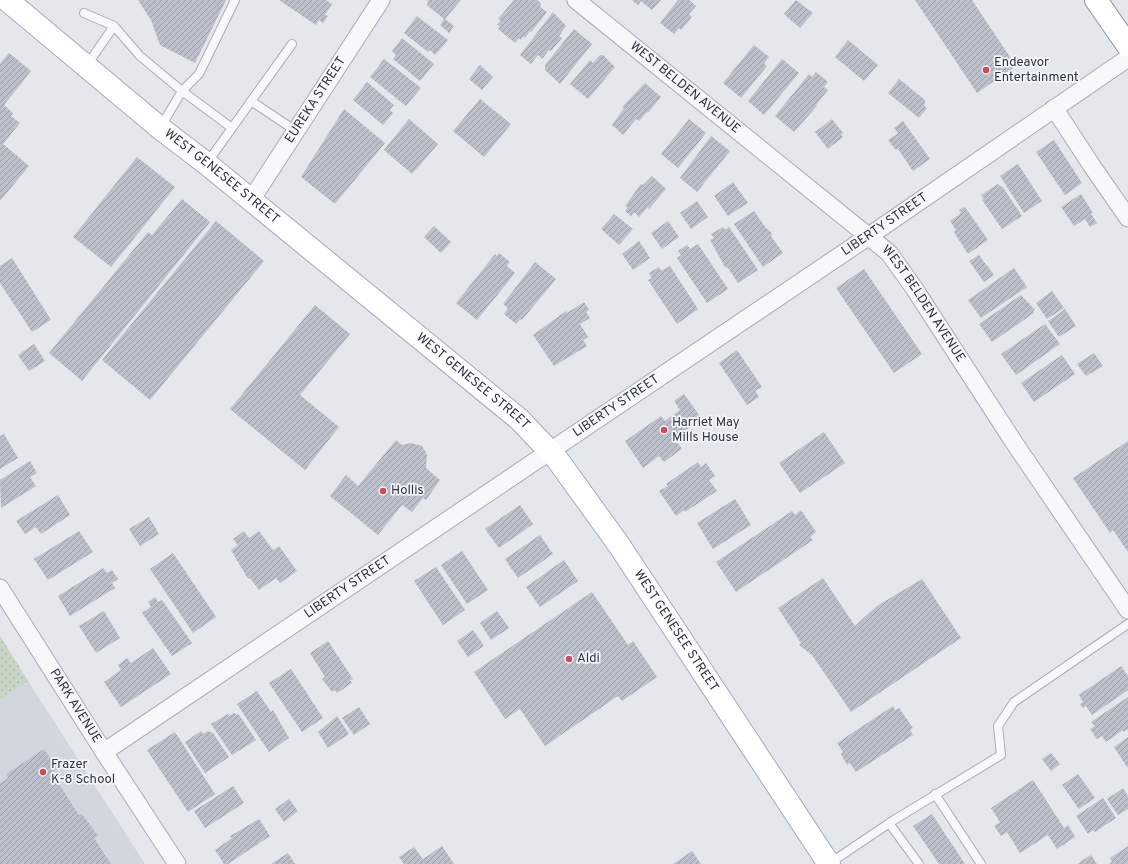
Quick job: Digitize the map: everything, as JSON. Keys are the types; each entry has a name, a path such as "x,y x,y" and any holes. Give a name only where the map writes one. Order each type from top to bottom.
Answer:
{"main road":[{"name":"WEST GENESEE STREET","path":"7,0 160,128 251,200 519,419 550,450 619,545 829,864"},
{"path":"1096,0 1128,46"}],"street":[{"name":"EUREKA STREET","path":"251,200 381,0"},
{"name":"WEST BELDEN AVENUE","path":"576,0 869,236 888,253 914,288 1013,441 1128,610"},
{"name":"LIBERTY STREET","path":"104,752 869,236 1128,58"},
{"path":"1054,108 1128,218"},
{"name":"PARK AVENUE","path":"0,588 177,864"}],"lane":[{"path":"160,128 182,91 199,74 235,0"},
{"path":"84,13 114,26 140,56 182,91 232,128"},
{"path":"87,66 114,26"},
{"path":"206,164 292,44"},
{"path":"251,101 296,131"},
{"path":"829,864 889,823 1001,755 998,726 1014,702 1128,624"},
{"path":"935,794 981,864"},
{"path":"889,823 919,864"}],"shaded area":[{"name":"Frazer K-8 School","path":"0,636 28,681 145,864 0,864"}],"green space":[{"path":"0,636 28,681 0,699"}],"building":[{"path":"138,0 226,0 195,63 160,45 151,20"},
{"path":"279,0 326,0 332,4 325,15 328,16 323,23 319,20 316,25"},
{"path":"428,0 461,0 445,19 454,26 449,33 440,25 444,19 427,5"},
{"path":"514,0 537,0 541,3 540,7 547,12 525,38 523,36 521,40 519,38 515,43 498,29 500,26 497,25 501,21 498,19"},
{"path":"632,0 661,0 652,10 641,1 638,5"},
{"path":"678,0 689,0 696,6 689,14 692,17 681,30 679,28 674,34 660,23"},
{"path":"796,0 813,13 800,28 784,14"},
{"path":"915,0 972,0 1016,66 977,93"},
{"path":"553,12 566,26 559,36 562,38 542,59 538,55 531,64 520,55"},
{"path":"417,16 448,40 435,55 430,50 428,52 404,33"},
{"path":"574,29 592,44 560,84 545,70 545,65"},
{"path":"402,38 434,64 420,81 393,59 396,55 392,51"},
{"path":"848,40 878,65 864,81 835,57"},
{"path":"754,45 769,57 764,64 767,66 741,98 723,83"},
{"path":"9,53 31,71 4,105 13,113 11,116 20,123 3,144 29,166 0,201 0,64"},
{"path":"600,55 603,55 615,67 588,99 570,84 590,60 593,63"},
{"path":"384,59 421,88 406,106 370,77"},
{"path":"782,59 799,73 764,115 748,101"},
{"path":"480,65 493,77 482,90 469,79"},
{"path":"816,72 828,82 824,87 828,90 816,105 817,106 794,132 775,116 809,74 812,77"},
{"path":"899,79 925,100 924,105 927,108 919,118 888,93"},
{"path":"367,82 394,105 390,110 393,113 383,125 353,100"},
{"path":"645,83 661,97 648,113 647,112 639,121 636,119 623,135 612,125 624,108 622,107"},
{"path":"480,99 511,124 484,157 453,131"},
{"path":"344,109 385,143 335,204 301,177"},
{"path":"409,119 438,144 412,174 384,150"},
{"path":"689,119 706,133 678,168 661,154"},
{"path":"832,119 843,133 841,135 843,137 828,149 815,132"},
{"path":"903,121 930,159 913,171 898,149 896,150 888,140 898,133 894,128"},
{"path":"711,136 730,151 697,192 680,178"},
{"path":"1054,140 1082,183 1065,195 1036,152"},
{"path":"137,157 175,187 111,267 73,237"},
{"path":"1018,164 1042,201 1024,213 1000,176"},
{"path":"652,176 666,189 649,209 648,207 639,217 634,212 631,216 625,211 628,207 625,206 641,184 643,185"},
{"path":"733,182 748,203 728,216 714,196"},
{"path":"998,184 1001,187 1002,186 1022,216 1002,229 982,200 984,199 981,195"},
{"path":"1081,194 1093,213 1091,214 1097,223 1090,227 1085,219 1074,226 1061,207"},
{"path":"182,199 210,222 82,381 49,353 148,232 152,235"},
{"path":"697,201 708,217 691,229 680,213"},
{"path":"965,207 988,240 968,254 954,232 956,230 950,221 961,213 959,210"},
{"path":"754,211 766,228 772,233 771,236 783,253 763,267 734,224"},
{"path":"614,214 633,229 619,245 601,229"},
{"path":"216,221 264,261 150,400 102,360"},
{"path":"668,221 679,237 662,249 651,233"},
{"path":"434,226 451,242 441,253 424,237"},
{"path":"723,227 725,230 729,227 758,270 738,283 728,268 725,267 710,240 714,238 711,234"},
{"path":"639,241 650,258 633,270 622,254"},
{"path":"698,244 728,289 707,303 677,258 681,255 678,251 687,245 690,249"},
{"path":"499,253 510,262 507,266 515,273 477,320 456,303 495,254 497,256"},
{"path":"979,255 994,275 984,282 969,261"},
{"path":"12,258 51,320 32,332 0,283 0,266"},
{"path":"535,262 556,279 522,320 520,319 516,324 504,314 508,308 503,304"},
{"path":"670,266 698,309 677,324 648,280 652,278 649,273 659,267 661,271"},
{"path":"1014,268 1027,287 981,318 968,300"},
{"path":"864,269 922,354 894,373 836,288"},
{"path":"1052,291 1064,308 1047,319 1036,303"},
{"path":"1021,295 1035,310 1033,311 1034,313 992,342 979,324"},
{"path":"584,302 589,310 586,312 590,318 580,324 588,337 583,340 587,346 554,366 533,335 566,311 567,313"},
{"path":"315,305 350,334 300,395 339,427 305,470 230,409"},
{"path":"1065,309 1076,326 1059,337 1048,321"},
{"path":"1045,324 1060,344 1016,375 1001,354"},
{"path":"34,344 45,361 29,371 18,355"},
{"path":"737,350 762,387 755,391 759,397 747,405 719,363"},
{"path":"1094,353 1103,366 1086,376 1077,364"},
{"path":"1062,355 1075,374 1034,402 1021,383"},
{"name":"Harriet May Mills House","path":"684,394 702,419 674,438 682,449 664,462 659,456 643,468 625,441 661,416 665,421 680,410 674,401"},
{"path":"824,432 845,463 800,493 779,463"},
{"path":"4,434 18,458 0,469 0,436"},
{"name":"Hollis","path":"396,440 402,445 411,443 422,446 427,455 426,468 440,480 426,500 423,498 412,512 402,505 378,535 330,496 346,475 358,486"},
{"path":"1128,441 1128,552 1113,530 1110,533 1073,478"},
{"path":"30,461 37,473 30,477 36,486 1,508 0,480"},
{"path":"698,462 701,467 706,463 715,476 709,480 717,491 685,512 684,510 676,516 659,491 668,486 666,484"},
{"path":"58,495 70,515 41,534 36,527 25,534 16,521"},
{"path":"735,499 751,525 713,549 697,523"},
{"path":"520,505 533,524 499,548 485,529"},
{"path":"801,510 816,532 810,537 813,540 736,592 716,562 792,511 795,515"},
{"path":"149,517 159,534 140,546 129,529"},
{"path":"79,531 93,552 48,580 34,559"},
{"path":"244,531 249,538 259,531 273,550 279,546 297,571 280,583 276,578 259,590 250,578 248,579 231,550 238,545 233,539"},
{"path":"540,535 553,554 518,578 505,559"},
{"path":"462,551 488,590 467,604 441,565"},
{"path":"173,553 216,617 193,633 150,569"},
{"path":"564,560 578,581 540,607 526,587"},
{"path":"436,567 465,610 443,625 414,581"},
{"path":"103,568 107,573 112,570 118,579 112,583 115,588 70,616 58,596"},
{"path":"823,578 855,626 877,606 922,579 961,638 851,712 812,655 799,645 801,643 778,608"},
{"name":"Aldi","path":"592,592 628,645 633,641 657,677 622,701 618,696 545,746 520,709 505,719 474,672"},
{"path":"155,597 158,602 162,600 192,643 172,656 142,613 151,607 148,602"},
{"path":"104,611 120,638 96,653 79,626"},
{"path":"497,611 509,628 491,640 480,623"},
{"path":"473,630 484,646 468,657 457,641"},
{"path":"328,641 353,679 350,680 352,683 337,693 335,690 332,692 322,679 325,677 310,653"},
{"path":"153,648 171,674 121,707 104,682 121,670 118,665 127,658 131,663"},
{"path":"1121,666 1128,676 1128,690 1092,715 1086,706 1083,708 1080,704 1083,702 1079,695"},
{"path":"291,669 323,718 302,732 269,683"},
{"path":"257,691 271,712 273,710 289,738 269,752 237,704"},
{"path":"1128,697 1128,729 1124,732 1123,730 1106,742 1102,736 1097,739 1090,729 1095,726 1091,722"},
{"path":"893,706 895,710 899,708 913,728 910,730 913,735 856,772 850,763 847,765 841,754 843,752 837,743"},
{"path":"359,707 370,724 354,735 342,718"},
{"path":"234,713 239,715 256,740 232,755 211,724 228,714 229,716"},
{"path":"337,716 349,734 328,748 318,732"},
{"path":"201,731 203,734 208,731 213,733 229,757 205,773 185,742"},
{"path":"175,732 215,794 188,812 147,750"},
{"path":"1128,737 1128,766 1127,767 1114,747"},
{"path":"44,749 57,769 51,772 79,815 82,814 98,836 94,838 111,864 0,864 0,783 8,778 6,774"},
{"path":"1051,753 1060,764 1051,771 1042,759"},
{"path":"1078,774 1095,798 1079,809 1062,785"},
{"path":"1033,780 1064,828 1068,825 1075,837 1057,849 1048,835 1020,853 1007,832 1001,836 994,826 1000,822 991,808"},
{"path":"233,786 244,803 205,828 194,811"},
{"path":"1123,788 1128,796 1128,809 1118,815 1107,799"},
{"path":"1103,798 1116,818 1095,832 1093,830 1088,834 1076,816"},
{"path":"289,799 298,811 284,822 275,809"},
{"path":"932,814 965,864 939,864 913,826"},
{"path":"259,819 270,836 228,864 224,864 215,850 232,838 230,836"},
{"path":"442,846 454,864 404,864 399,857 414,847 423,859"},
{"path":"1128,846 1128,864 1109,864 1112,862 1110,858"},
{"path":"692,851 701,864 673,864"},
{"path":"288,853 295,864 271,864"},
{"path":"1091,855 1097,864 1077,864"}],"place":[{"name":"Endeavor Entertainment","path":"986,70"},
{"name":"Harriet May Mills House","path":"664,430"},
{"name":"Hollis","path":"383,491"},
{"name":"Aldi","path":"569,659"},
{"name":"Frazer K-8 School","path":"43,772"}]}
